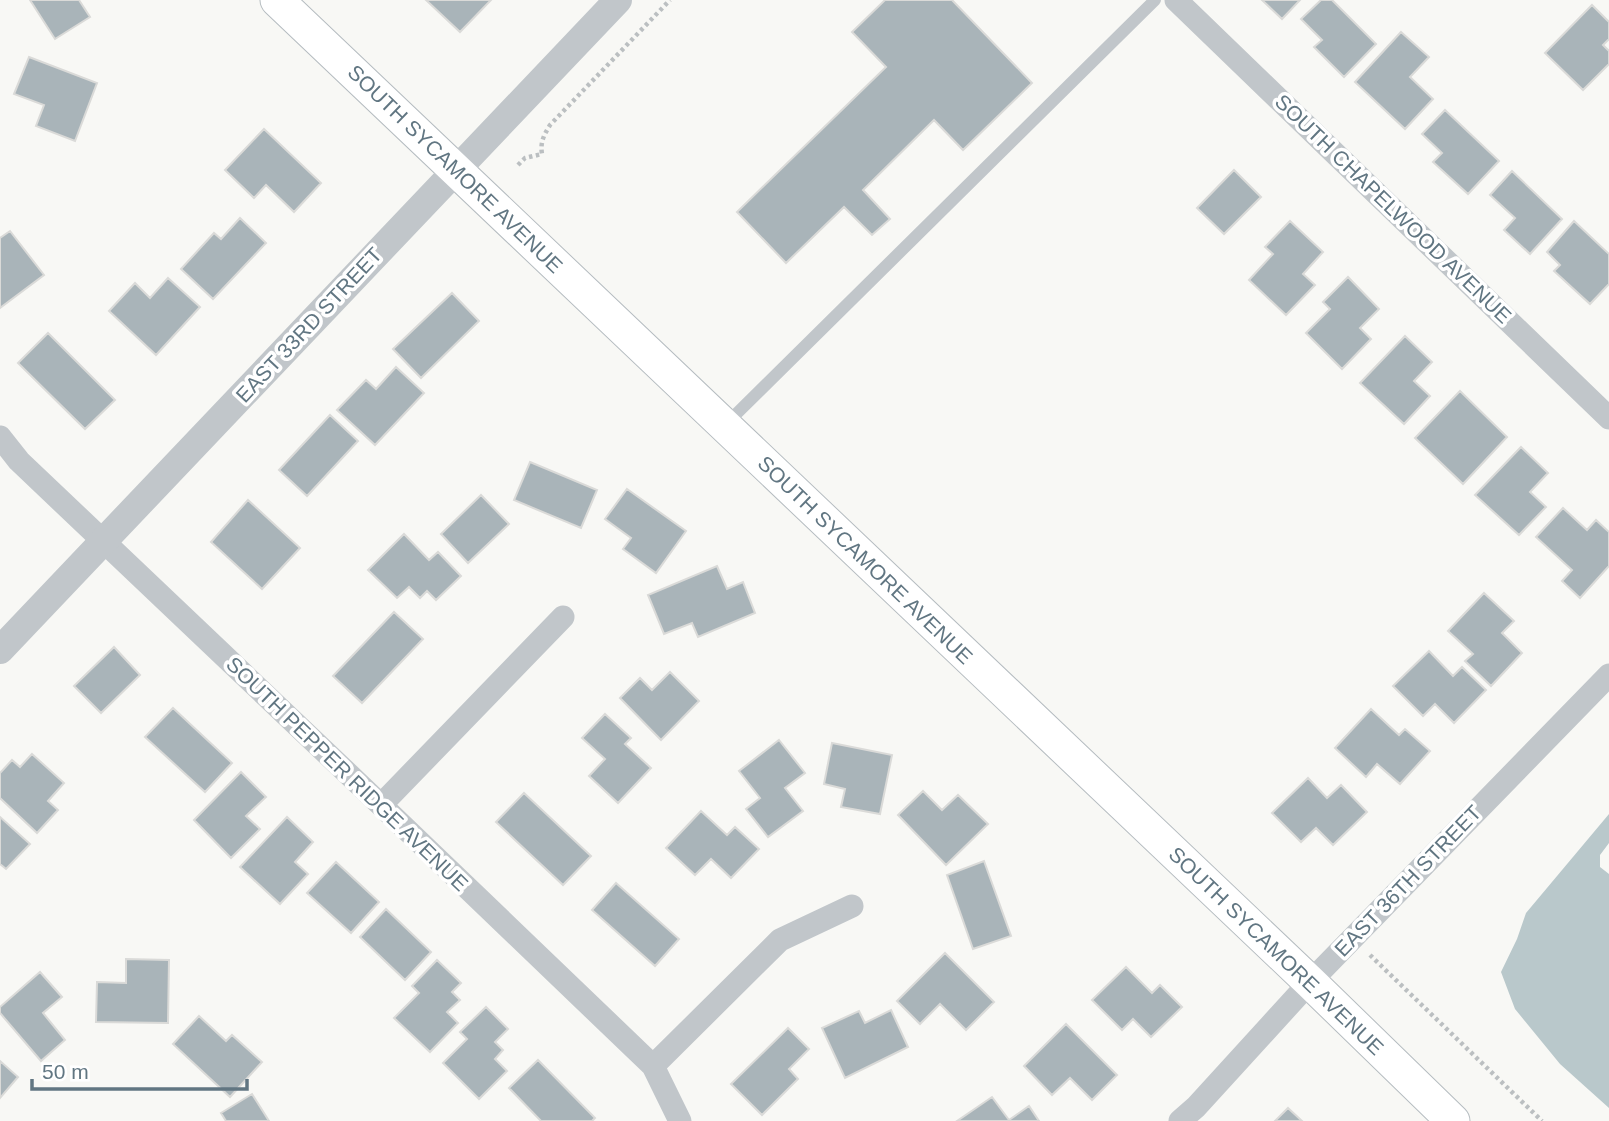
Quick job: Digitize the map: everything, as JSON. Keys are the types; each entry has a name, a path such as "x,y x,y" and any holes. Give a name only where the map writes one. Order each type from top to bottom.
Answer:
{"main road":[{"name":"SOUTH SYCAMORE AVENUE","path":"278,0 1453,1121"}],"street":[{"name":"EAST 33RD STREET","path":"0,650 618,0"},
{"name":"SOUTH CHAPELWOOD AVENUE","path":"1176,0 1609,418"},
{"name":"SOUTH PEPPER RIDGE AVENUE","path":"0,437 19,461 103,542 653,1066 680,1121"},
{"path":"381,805 563,617"},
{"name":"EAST 36TH STREET","path":"1180,1121 1196,1107 1310,982 1609,675"},
{"path":"653,1066 780,940 852,906"}],"lane":[{"path":"724,426 1155,0"}],"path":[{"path":"518,165 524,158 542,154 543,138 550,125 670,0"},
{"path":"1369,954 1542,1121"}],"shaded area":[{"path":"1609,814 1609,843 1600,855 1600,867 1609,874 1609,1108 1560,1064 1515,1009 1501,972 1526,913"}],"building":[{"path":"30,0 79,0 90,17 55,39"},
{"path":"426,0 491,0 460,32"},
{"path":"885,0 952,0 1032,83 963,150 934,120 863,190 890,219 872,235 844,207 786,263 737,212 886,67 852,32"},
{"path":"1262,0 1300,0 1282,19"},
{"path":"1321,0 1332,0 1376,44 1344,77 1314,47 1322,40 1301,19"},
{"path":"1592,5 1609,22 1609,39 1603,45 1609,51 1609,64 1583,90 1545,53"},
{"path":"1401,32 1429,57 1410,77 1433,99 1405,129 1355,82"},
{"path":"29,57 97,83 75,141 36,126 44,105 14,94"},
{"path":"1445,110 1499,161 1468,194 1433,162 1442,153 1422,134"},
{"path":"264,129 321,183 294,212 266,185 254,198 225,170"},
{"path":"1234,170 1261,197 1224,234 1197,208"},
{"path":"1512,171 1562,219 1530,254 1504,230 1515,218 1490,195"},
{"path":"240,218 266,243 213,299 181,269 214,233 221,239"},
{"path":"1290,221 1323,252 1303,274 1315,285 1286,315 1249,280 1273,254 1265,247"},
{"path":"1574,221 1609,254 1609,284 1590,304 1554,271 1560,265 1547,252"},
{"path":"10,231 44,275 0,308 0,238"},
{"path":"1348,277 1379,309 1360,328 1371,339 1342,369 1306,333 1330,309 1323,302"},
{"path":"168,278 200,307 156,355 109,311 135,283 150,298"},
{"path":"452,293 479,321 421,378 393,349"},
{"path":"48,333 115,400 85,429 18,363"},
{"path":"1405,336 1432,362 1414,381 1430,396 1404,424 1360,383"},
{"path":"396,367 424,393 375,445 337,410 366,380 376,389"},
{"path":"1460,391 1507,437 1463,484 1415,438"},
{"path":"330,415 358,441 307,496 279,470"},
{"path":"1521,447 1548,473 1530,492 1546,507 1519,535 1475,495"},
{"path":"530,462 597,490 581,528 514,500"},
{"path":"627,489 686,531 656,573 623,549 631,538 605,519"},
{"path":"481,495 509,524 468,563 441,534"},
{"path":"248,500 300,548 262,589 211,542"},
{"path":"1563,508 1587,530 1596,520 1609,532 1609,566 1580,598 1562,581 1572,570 1536,537"},
{"path":"404,534 429,560 438,552 461,576 436,600 427,591 420,598 409,587 397,598 368,570"},
{"path":"717,566 727,589 743,582 755,613 698,637 692,623 664,634 648,595"},
{"path":"1484,593 1514,621 1502,633 1522,653 1491,686 1465,661 1473,654 1448,631"},
{"path":"394,612 423,639 362,703 333,676"},
{"path":"114,647 140,675 101,713 74,686"},
{"path":"1429,651 1453,676 1462,667 1486,690 1454,723 1435,704 1423,716 1393,686"},
{"path":"670,672 699,701 661,740 620,698 640,678 652,690"},
{"path":"173,708 232,763 205,792 145,737"},
{"path":"1371,709 1399,735 1405,729 1430,751 1400,784 1377,764 1366,777 1335,748"},
{"path":"605,714 631,738 625,744 651,768 618,803 589,776 605,759 582,738"},
{"path":"779,740 805,773 785,788 803,811 768,837 746,809 760,798 739,771"},
{"path":"832,743 892,755 880,814 841,807 845,789 824,784"},
{"path":"32,754 64,783 48,801 58,810 37,833 0,798 0,773 12,760 20,767"},
{"path":"241,772 266,797 246,816 260,829 231,858 194,820"},
{"path":"1308,778 1327,798 1341,785 1367,812 1333,845 1316,828 1301,842 1272,813"},
{"path":"923,791 942,810 958,795 988,824 946,865 898,815"},
{"path":"524,793 591,856 563,885 496,822"},
{"path":"701,811 727,835 735,827 759,849 731,878 711,859 695,875 666,848"},
{"path":"0,817 30,844 6,869 0,864"},
{"path":"287,817 313,842 295,862 308,874 280,904 240,867"},
{"path":"984,861 1011,936 973,949 947,875"},
{"path":"336,862 379,902 351,933 307,893"},
{"path":"616,883 679,939 655,966 592,910"},
{"path":"386,909 431,952 405,980 360,937"},
{"path":"945,953 994,1002 966,1030 940,1004 920,1024 897,1001"},
{"path":"126,959 169,960 168,1023 96,1022 97,982 126,983"},
{"path":"437,960 461,983 452,992 460,1000 447,1012 458,1023 430,1052 394,1018 419,993 412,986"},
{"path":"1126,967 1152,993 1160,985 1182,1007 1151,1037 1133,1019 1122,1030 1092,1000"},
{"path":"40,972 62,997 43,1013 65,1040 41,1061 0,1013 0,1007"},
{"path":"486,1007 508,1029 495,1042 503,1050 495,1059 507,1071 479,1099 443,1063 467,1039 460,1032"},
{"path":"891,1010 908,1047 845,1078 822,1028 859,1011 865,1023"},
{"path":"199,1016 226,1041 232,1035 262,1062 230,1097 173,1044"},
{"path":"1066,1024 1117,1075 1092,1100 1070,1078 1052,1095 1024,1066"},
{"path":"788,1028 809,1049 789,1069 798,1079 762,1115 731,1084"},
{"path":"538,1060 595,1118 592,1121 541,1121 509,1088"},
{"path":"0,1061 18,1077 0,1098"},
{"path":"252,1094 269,1121 226,1121 221,1113"},
{"path":"992,1097 1009,1120 1029,1106 1039,1121 957,1121"},
{"path":"1288,1108 1302,1121 1275,1121"}]}
